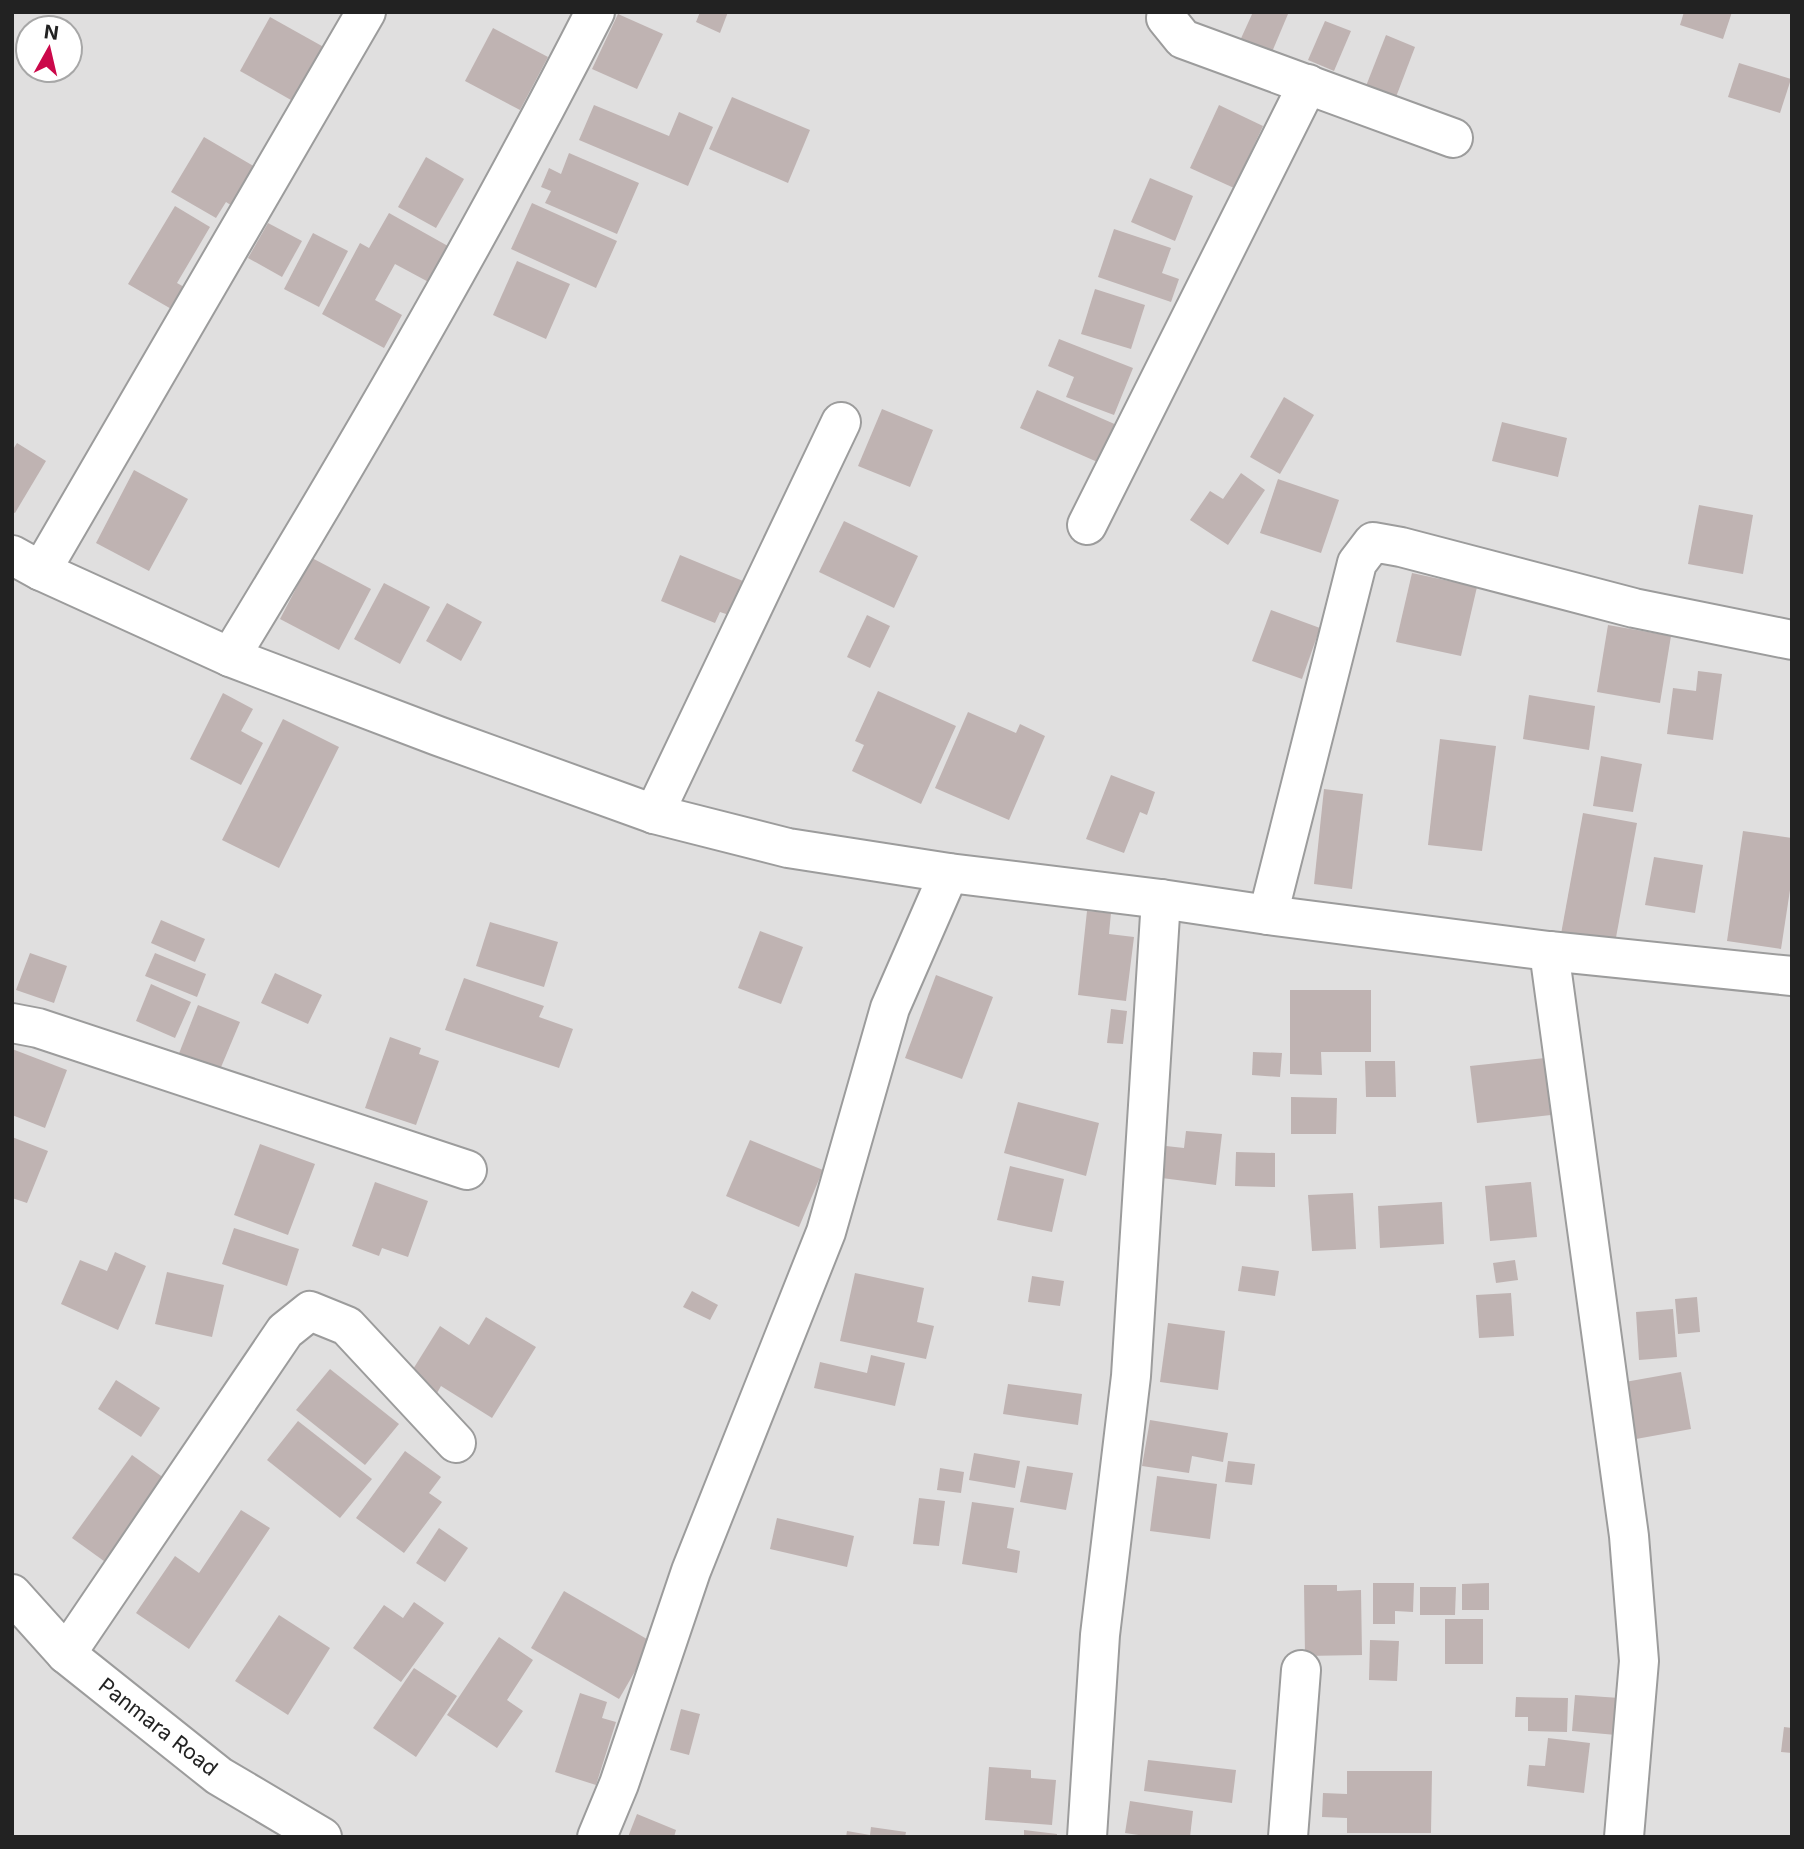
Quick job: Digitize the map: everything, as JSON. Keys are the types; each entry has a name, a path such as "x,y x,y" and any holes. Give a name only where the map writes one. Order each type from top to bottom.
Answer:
{"street":[{"path":"366,12 27,563 230,657 654,814 788,848 949,873 1549,951 1792,976"},
{"path":"230,657 400,371 540,119 595,12"},
{"path":"1167,12 1166,18 1183,39 1453,138"},
{"path":"1087,525 1308,84"},
{"path":"654,814 841,422"},
{"path":"1268,915 1357,563 1373,542 1633,608 1792,640"},
{"path":"597,1837 619,1784 691,1571 826,1232 890,1009 949,873"},
{"path":"1087,1837 1100,1635 1131,1376 1161,899"},
{"path":"1549,951 1629,1536 1639,1661 1624,1837"},
{"path":"12,1023 51,1032 467,1170"},
{"path":"66,1654 285,1331 310,1311 347,1326 456,1443"},
{"name":"Panmara Road","path":"12,1594 66,1654 219,1776 322,1837"},
{"path":"1288,1837 1301,1670"}],"shaded area":[{"path":"12,12 1792,12 1792,1837 12,1837"}],"building":[{"path":"700,12 728,12 720,33 696,22"},
{"path":"1253,12 1288,14 1269,59 1238,45"},
{"path":"1684,12 1732,12 1723,39 1680,25"},
{"path":"618,14 663,34 637,89 592,69"},
{"path":"270,17 329,50 298,104 240,71"},
{"path":"1325,21 1351,31 1334,71 1308,60"},
{"path":"493,28 548,57 520,110 465,81"},
{"path":"1386,35 1415,47 1396,97 1366,86"},
{"path":"1739,63 1791,79 1780,113 1728,97"},
{"path":"732,97 810,130 788,183 709,149"},
{"path":"594,105 669,136 679,112 713,127 688,186 579,140"},
{"path":"1219,105 1263,126 1234,188 1190,168"},
{"path":"204,137 267,174 243,213 226,202 216,218 171,192"},
{"path":"569,153 639,183 617,234 545,203 551,191 541,187 549,168 561,174"},
{"path":"426,157 464,179 436,228 398,207"},
{"path":"1150,178 1193,196 1175,241 1131,222"},
{"path":"532,203 617,241 596,288 511,249"},
{"path":"175,206 210,227 177,283 193,292 180,314 128,284"},
{"path":"389,213 455,250 436,286 395,264 375,300 402,315 384,348 322,314 360,243 369,248"},
{"path":"268,223 302,241 282,277 248,258"},
{"path":"1114,229 1171,248 1162,273 1179,279 1171,302 1098,277"},
{"path":"313,233 348,251 319,307 284,289"},
{"path":"517,261 570,284 546,339 493,315"},
{"path":"1095,289 1145,305 1131,349 1081,334"},
{"path":"1059,339 1133,368 1114,415 1066,397 1074,377 1048,366"},
{"path":"1037,390 1119,426 1102,464 1020,428"},
{"path":"1284,397 1314,415 1280,474 1250,457"},
{"path":"882,409 933,430 910,487 858,466"},
{"path":"1502,422 1567,438 1558,477 1492,461"},
{"path":"17,443 46,461 15,513 12,512 12,451"},
{"path":"134,470 188,499 149,571 96,543"},
{"path":"1241,473 1265,490 1228,545 1190,520 1210,491 1223,499"},
{"path":"1278,479 1339,500 1321,553 1260,533"},
{"path":"1699,505 1753,515 1743,574 1688,564"},
{"path":"844,521 918,556 894,608 819,572"},
{"path":"680,555 743,581 729,615 720,612 715,623 661,601"},
{"path":"312,558 371,589 339,650 280,619"},
{"path":"1412,573 1477,587 1461,656 1396,642"},
{"path":"384,583 430,607 400,664 354,639"},
{"path":"447,603 482,622 461,661 426,641"},
{"path":"1271,610 1320,628 1302,679 1252,661"},
{"path":"867,615 890,626 870,668 847,657"},
{"path":"1608,625 1671,636 1660,703 1597,692"},
{"path":"1698,671 1722,674 1713,740 1667,734 1673,688 1696,691"},
{"path":"878,691 956,726 921,804 852,771 864,745 855,741"},
{"path":"223,693 253,709 241,731 263,743 241,785 190,759"},
{"path":"1529,695 1595,706 1589,750 1523,739"},
{"path":"968,712 1016,733 1020,724 1045,736 1009,820 935,788"},
{"path":"283,719 339,747 279,868 222,840"},
{"path":"1440,739 1496,746 1482,851 1428,845"},
{"path":"1601,756 1642,764 1633,812 1593,806"},
{"path":"1111,775 1155,792 1147,815 1140,812 1124,853 1086,839"},
{"path":"1324,789 1363,794 1352,889 1314,884"},
{"path":"1583,813 1637,823 1615,943 1561,934"},
{"path":"1743,831 1792,838 1792,877 1781,949 1727,941"},
{"path":"1654,857 1703,865 1695,913 1645,905"},
{"path":"1087,911 1111,913 1109,934 1134,937 1126,1001 1078,995"},
{"path":"161,920 205,939 195,962 151,943"},
{"path":"490,922 558,942 544,987 476,966"},
{"path":"760,931 803,947 781,1004 738,988"},
{"path":"30,953 67,966 54,1003 16,990"},
{"path":"155,953 206,974 197,997 145,976"},
{"path":"275,973 322,995 308,1024 261,1003"},
{"path":"936,975 993,997 962,1079 905,1058"},
{"path":"464,978 544,1006 539,1017 573,1029 559,1068 445,1030"},
{"path":"151,984 191,1002 175,1038 136,1021"},
{"path":"1290,990 1371,990 1371,1052 1321,1052 1322,1075 1290,1074"},
{"path":"198,1005 240,1022 219,1072 178,1056"},
{"path":"1111,1009 1127,1011 1123,1044 1107,1043"},
{"path":"390,1037 421,1048 419,1054 439,1061 416,1125 365,1108"},
{"path":"12,1049 67,1070 45,1128 12,1115"},
{"path":"1253,1052 1282,1053 1280,1077 1252,1075"},
{"path":"1545,1058 1551,1115 1477,1123 1470,1066"},
{"path":"1365,1061 1395,1061 1396,1097 1366,1097"},
{"path":"1291,1097 1337,1098 1336,1134 1291,1134"},
{"path":"1018,1102 1099,1123 1086,1176 1004,1153"},
{"path":"1186,1131 1222,1134 1216,1185 1154,1177 1157,1145 1184,1148"},
{"path":"12,1137 48,1151 27,1203 12,1198"},
{"path":"750,1140 823,1170 799,1227 726,1196"},
{"path":"260,1144 315,1164 288,1235 234,1215"},
{"path":"1236,1152 1275,1153 1275,1187 1235,1186"},
{"path":"1010,1166 1064,1179 1052,1232 997,1220"},
{"path":"375,1182 428,1201 408,1257 382,1248 379,1256 352,1246"},
{"path":"1531,1182 1537,1237 1490,1241 1485,1186"},
{"path":"1353,1193 1356,1249 1312,1251 1308,1195"},
{"path":"1442,1202 1444,1244 1380,1248 1378,1206"},
{"path":"234,1228 299,1249 287,1286 222,1264"},
{"path":"115,1252 146,1266 118,1330 61,1304 80,1260 107,1271"},
{"path":"1515,1260 1518,1280 1496,1283 1493,1263"},
{"path":"1242,1266 1279,1271 1275,1296 1238,1291"},
{"path":"167,1272 224,1285 212,1337 155,1324"},
{"path":"855,1273 924,1288 917,1322 934,1326 926,1359 840,1341"},
{"path":"1032,1276 1064,1281 1060,1306 1028,1302"},
{"path":"692,1291 718,1305 710,1320 683,1307"},
{"path":"1511,1293 1514,1336 1479,1338 1476,1295"},
{"path":"1697,1297 1700,1332 1678,1334 1675,1299"},
{"path":"1673,1309 1677,1357 1639,1360 1636,1312"},
{"path":"486,1317 536,1347 492,1418 441,1386 433,1400 405,1382 440,1326 469,1345"},
{"path":"1168,1323 1225,1331 1218,1390 1160,1382"},
{"path":"871,1355 905,1363 895,1406 814,1388 820,1362 867,1373"},
{"path":"330,1369 399,1424 365,1465 296,1410"},
{"path":"1681,1372 1691,1429 1636,1439 1625,1382"},
{"path":"116,1380 160,1408 141,1437 98,1409"},
{"path":"1008,1384 1082,1394 1078,1425 1003,1414"},
{"path":"1150,1420 1228,1433 1223,1462 1192,1456 1189,1473 1142,1466"},
{"path":"298,1421 372,1479 340,1518 267,1460"},
{"path":"405,1451 441,1477 429,1493 442,1502 404,1553 356,1518"},
{"path":"974,1453 1020,1461 1015,1488 969,1480"},
{"path":"132,1455 175,1486 115,1569 72,1538"},
{"path":"1228,1461 1255,1464 1252,1485 1225,1482"},
{"path":"1027,1466 1073,1473 1066,1510 1020,1502"},
{"path":"940,1468 964,1472 961,1493 937,1490"},
{"path":"1157,1476 1217,1484 1210,1539 1150,1531"},
{"path":"919,1498 945,1501 939,1546 913,1544"},
{"path":"972,1502 1014,1508 1007,1548 1020,1551 1017,1573 962,1564"},
{"path":"241,1510 270,1528 189,1649 136,1613 175,1556 199,1573"},
{"path":"777,1518 854,1536 847,1567 770,1549"},
{"path":"439,1528 468,1548 445,1582 416,1563"},
{"path":"1373,1583 1414,1583 1413,1612 1395,1611 1395,1624 1373,1624"},
{"path":"1489,1583 1489,1610 1462,1610 1462,1584"},
{"path":"1304,1585 1337,1585 1337,1591 1361,1590 1362,1655 1305,1656"},
{"path":"1420,1587 1456,1587 1455,1615 1420,1615"},
{"path":"564,1591 652,1642 619,1699 531,1648"},
{"path":"414,1602 444,1623 401,1682 353,1648 384,1605 403,1618"},
{"path":"279,1615 330,1648 288,1715 235,1681"},
{"path":"1445,1619 1483,1619 1483,1664 1445,1664"},
{"path":"499,1637 533,1660 507,1700 523,1711 497,1748 447,1715"},
{"path":"1370,1640 1399,1641 1397,1681 1369,1680"},
{"path":"414,1668 457,1696 416,1757 373,1728"},
{"path":"580,1693 607,1702 602,1718 616,1722 596,1785 555,1772"},
{"path":"1575,1695 1620,1698 1616,1735 1572,1731"},
{"path":"1516,1697 1568,1698 1567,1732 1528,1731 1528,1717 1515,1717"},
{"path":"681,1709 700,1714 689,1755 670,1750"},
{"path":"1784,1727 1792,1728 1792,1753 1781,1752"},
{"path":"1548,1738 1590,1743 1584,1793 1527,1786 1529,1765 1545,1766"},
{"path":"1148,1760 1236,1770 1232,1803 1144,1791"},
{"path":"989,1767 1031,1770 1031,1778 1056,1780 1052,1825 985,1820"},
{"path":"1347,1771 1432,1771 1431,1833 1347,1833 1347,1818 1322,1817 1323,1793 1347,1794"},
{"path":"1130,1801 1193,1811 1190,1837 1152,1837 1125,1833"},
{"path":"637,1814 676,1830 674,1837 628,1837"},
{"path":"871,1827 906,1832 905,1837 846,1837 847,1831 870,1835"},
{"path":"1024,1830 1057,1834 1057,1837 1024,1837"}]}
